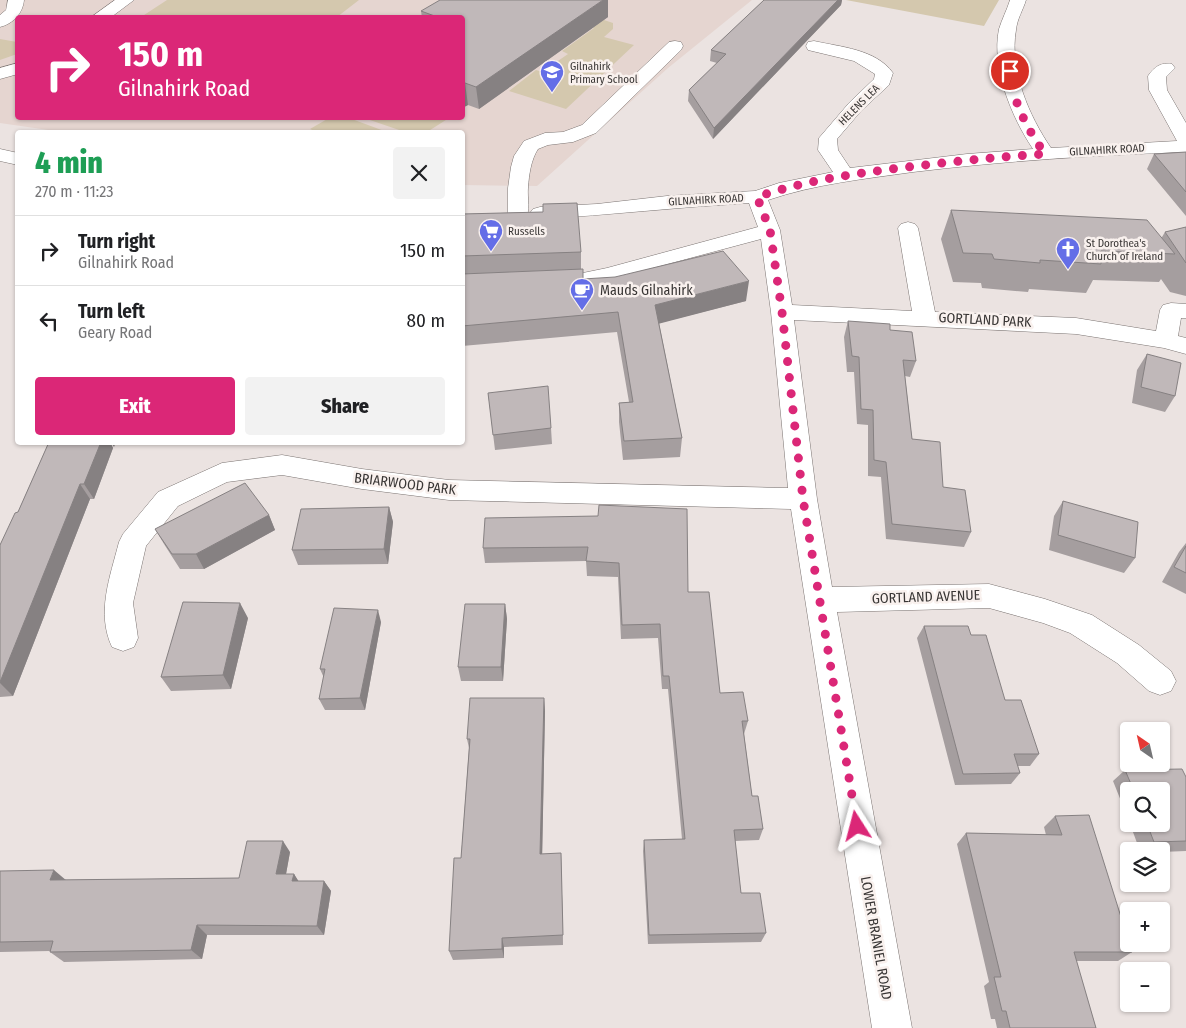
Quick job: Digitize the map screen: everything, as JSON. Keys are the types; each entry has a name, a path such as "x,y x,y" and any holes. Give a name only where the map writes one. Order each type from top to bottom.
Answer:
{"street":[{"path":"0,22 12,12 16,6 16,0"},
{"path":"1018,0 1007,31 1011,84 1022,114 1045,154"},
{"path":"91,2 120,4"},
{"path":"103,15 120,4"},
{"name":"GILNAHIRK ROAD","path":"675,46 590,129 566,138 545,140 531,145 524,156 518,188 510,215 597,210 667,202 757,197 786,187 845,175 967,160 1186,146"},
{"name":"HELENS LEA","path":"814,46 863,58 877,65 884,73 883,81 855,107 828,138 828,150 845,175"},
{"path":"1166,68 1157,76 1158,90 1186,140"},
{"path":"0,74 15,69"},
{"path":"0,155 15,158"},
{"name":"LOWER BRANIEL ROAD","path":"757,197 770,230 782,312 803,499 892,1028"},
{"path":"908,228 926,318"},
{"path":"530,283 578,281 770,230"},
{"path":"1176,343 1171,310 1186,311"},
{"name":"GORTLAND PARK","path":"782,312 1076,326 1176,343"},
{"name":"BRIARWOOD PARK","path":"123,638 118,603 133,542 168,498 222,472 282,465 362,479 449,490 803,499"},
{"name":"GORTLAND AVENUE","path":"820,600 989,596 1045,610 1081,624 1128,654 1160,681"}],"shaded area":[{"name":"Gilnahirk Primary School","path":"0,0 752,0 668,68 537,186 465,185 465,130 48,130 0,123"},
{"path":"167,0 359,0 340,15 144,15"},
{"path":"846,0 999,0 984,26"},
{"path":"598,18 613,23 613,29 604,37 634,45 566,109 509,91 536,70 542,72 568,54 562,51 594,28 581,23"},
{"path":"0,39 15,42 15,55 0,60"},
{"path":"326,120 354,120 382,130 312,130 310,129"},
{"path":"370,120 446,120 430,130 399,130"}],"building":[{"path":"440,0 603,0 476,87 465,83 465,15 432,15 421,11"},
{"path":"764,0 838,0 714,128 689,90 726,54 711,50"},
{"path":"1186,152 1186,192 1154,154"},
{"path":"577,203 581,252 465,256 465,214 543,212 543,204"},
{"path":"951,210 1147,220 1175,254 1101,251 1101,264 1040,260 1040,263 994,259 992,254 963,253"},
{"path":"1186,227 1186,263 1165,232"},
{"path":"723,251 749,281 655,305 682,438 624,441 619,403 633,402 618,312 465,326 465,274 583,269 583,279 615,277"},
{"path":"848,321 890,324 890,330 912,332 916,361 903,360 912,439 940,442 943,487 965,490 971,532 892,524 886,462 874,460 873,410 861,409 859,357 852,356"},
{"path":"1147,354 1181,363 1175,396 1141,387"},
{"path":"548,386 551,428 493,435 488,393"},
{"path":"48,445 100,445 84,484 80,484 0,682 0,545 15,513 18,512"},
{"path":"245,483 269,515 196,554 172,554 155,529"},
{"path":"1063,501 1138,522 1135,558 1058,535"},
{"path":"599,505 687,509 688,592 709,592 720,693 743,692 748,721 742,721 752,796 758,796 763,829 734,830 741,893 760,893 766,933 649,935 644,840 685,839 669,676 663,676 660,624 622,625 619,563 586,561 588,547 483,548 485,518 598,516"},
{"path":"389,507 384,549 292,550 301,509"},
{"path":"1186,546 1186,573 1174,567"},
{"path":"183,602 240,603 223,675 161,677"},
{"path":"465,604 505,604 501,667 458,667"},
{"path":"334,608 378,610 360,698 319,699 325,669 320,669"},
{"path":"924,626 968,626 971,635 986,635 1005,700 1021,700 1039,754 1014,754 1020,773 963,774"},
{"path":"470,698 544,698 540,854 561,853 563,935 502,938 502,949 449,951 454,858 461,858 470,739 467,739"},
{"path":"1170,769 1182,769 1186,777 1186,841 1154,842 1150,832 1170,832 1170,782 1130,782 1126,772 1170,772"},
{"path":"1089,815 1120,914 1120,952 1074,952 1096,1028 1010,1028 1006,1011 1002,1011 994,977 1001,977 966,833 1062,835 1055,816"},
{"path":"247,841 283,841 276,874 294,874 292,881 324,881 317,926 197,925 191,950 50,952 53,941 0,942 0,871 54,870 50,880 239,878"}],"place":[{"name":"Gilnahirk Primary School","path":"552,93"},
{"name":"Russells","path":"491,252"},
{"name":"St Dorothea's Church of Ireland","path":"1068,270"},
{"name":"Mauds Gilnahirk","path":"582,311"}],"route":[{"path":"857,826 803,499 782,312 770,230 757,197 786,187 845,175 967,160 1045,154 1022,114 1011,84 1010,71"}]}
